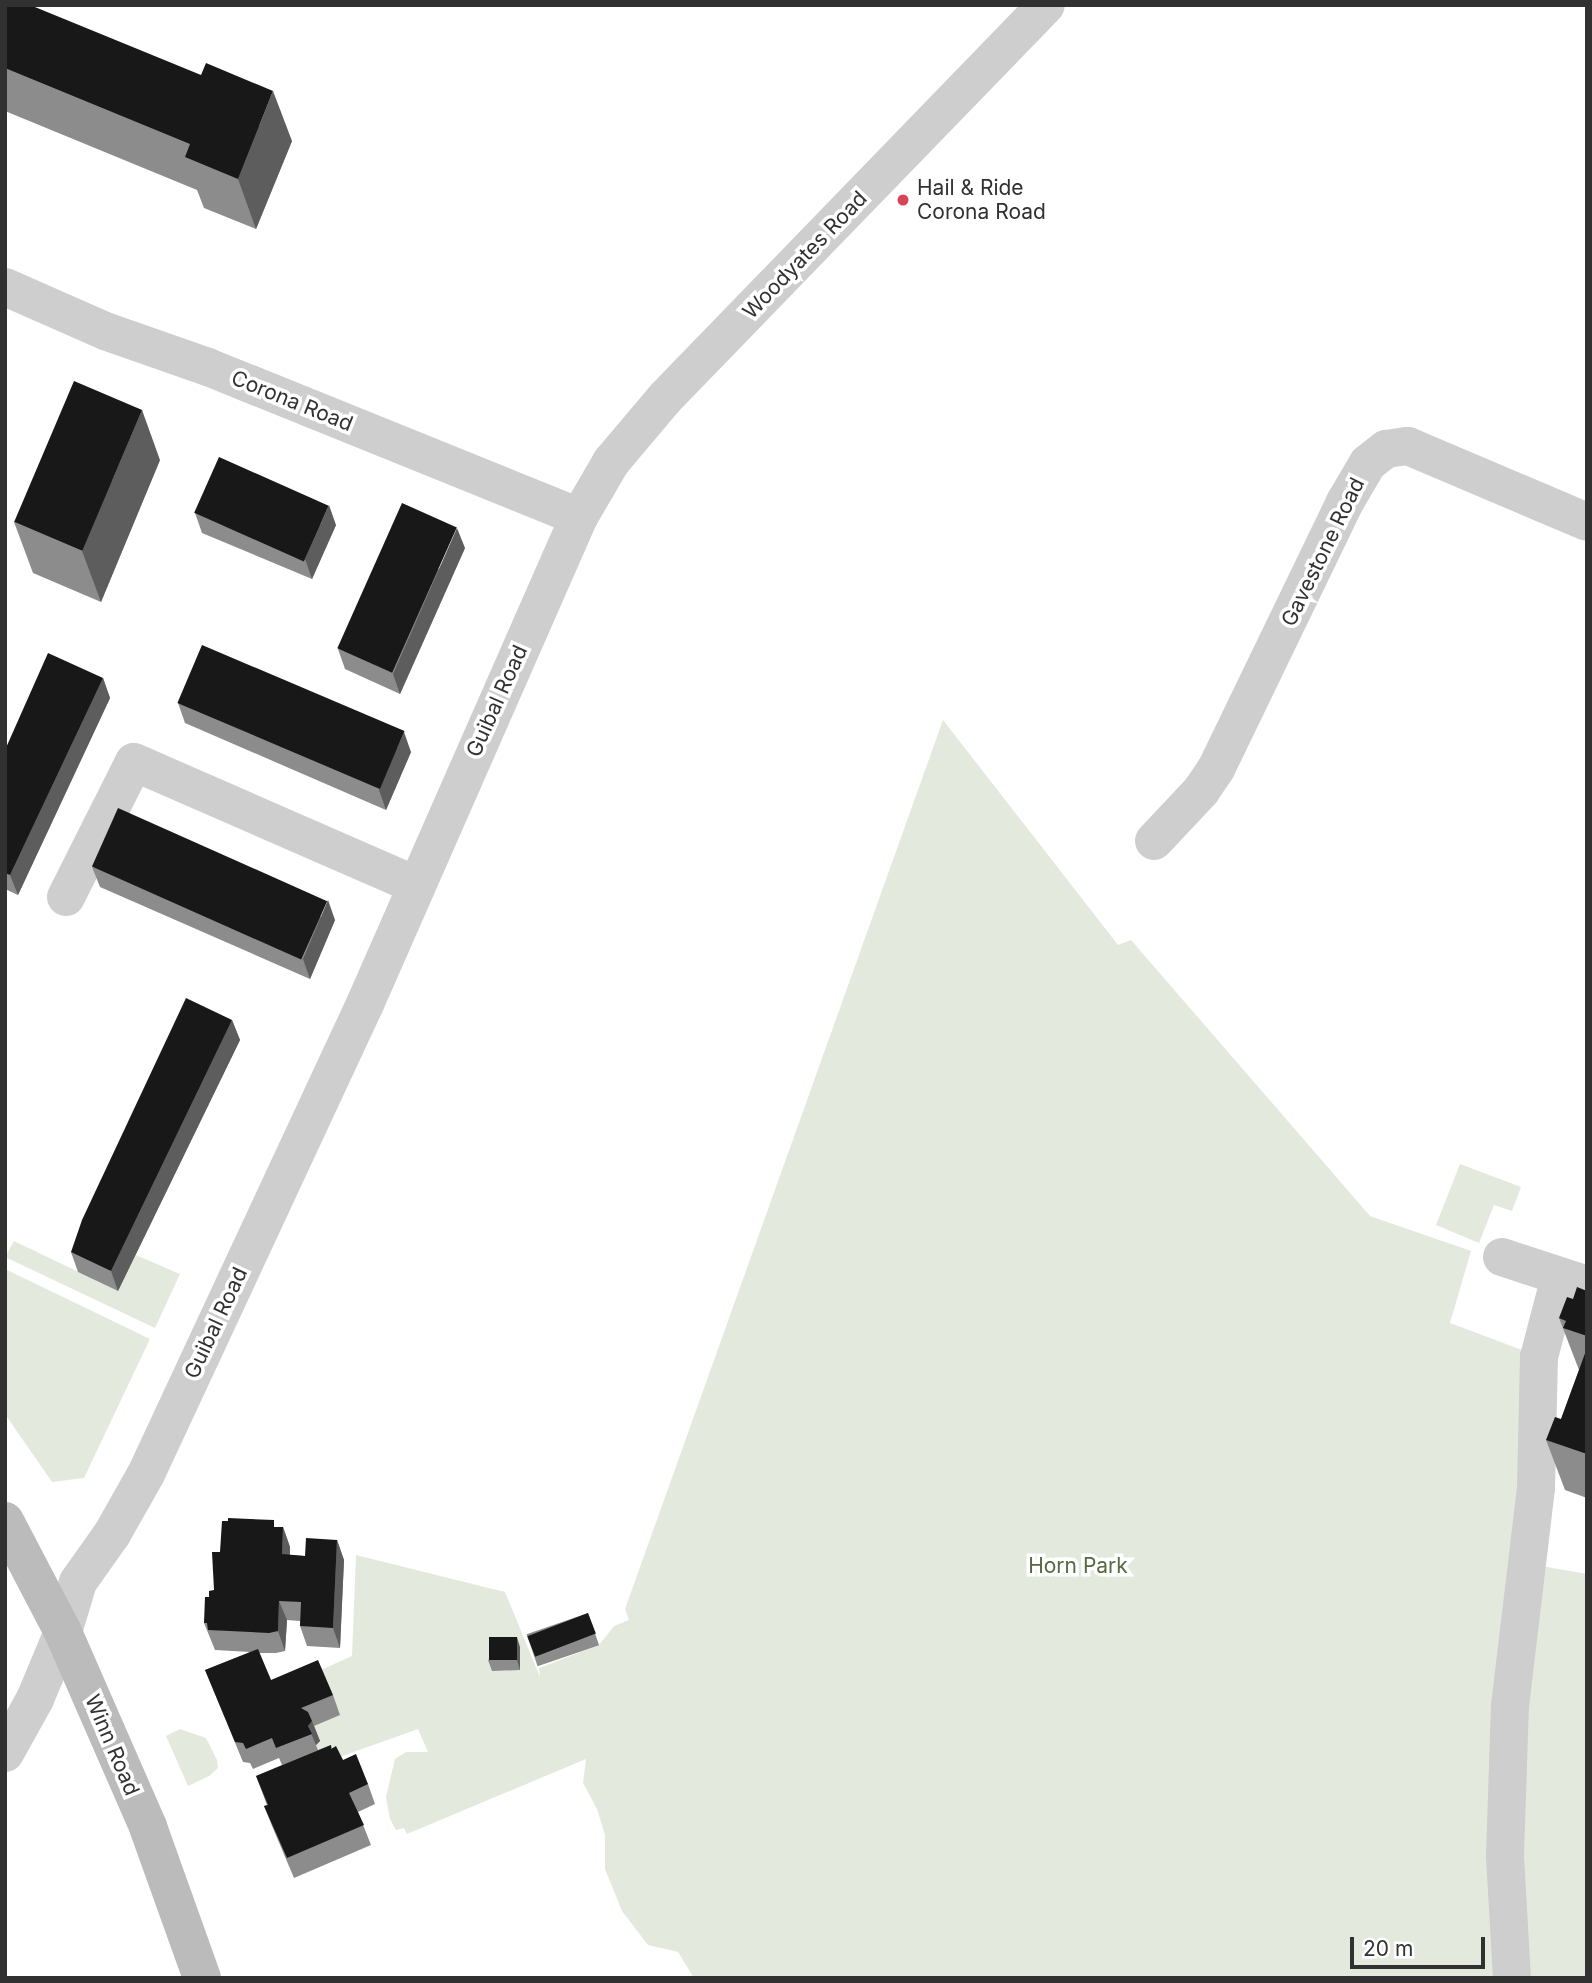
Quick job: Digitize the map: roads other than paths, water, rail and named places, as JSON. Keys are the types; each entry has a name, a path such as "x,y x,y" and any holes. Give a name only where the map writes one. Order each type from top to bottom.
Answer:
{"street":[{"name":"Woodyates Road","path":"579,517 611,462 665,398 1046,5"},
{"name":"Corona Road","path":"5,287 105,331 208,367 579,517"},
{"name":"Gavestone Road","path":"1154,841 1201,791 1216,769 1345,502 1368,463 1386,449 1408,446 1587,522"},
{"name":"Guibal Road","path":"5,1753 35,1699 63,1632 78,1581 112,1534 146,1475 365,1004 579,517"},
{"path":"66,897 134,762 415,885"},
{"path":"1502,1257 1573,1281 1539,1357 1536,1488 1510,1706 1506,1855 1512,1978"},
{"name":"Winn Road","path":"5,1521 63,1632 148,1827 202,1978"}],"place":[{"name":"Hail & Ride Corona Road","path":"903,200"}],"park label":[{"name":"Horn Park","path":"1078,1566"}]}
